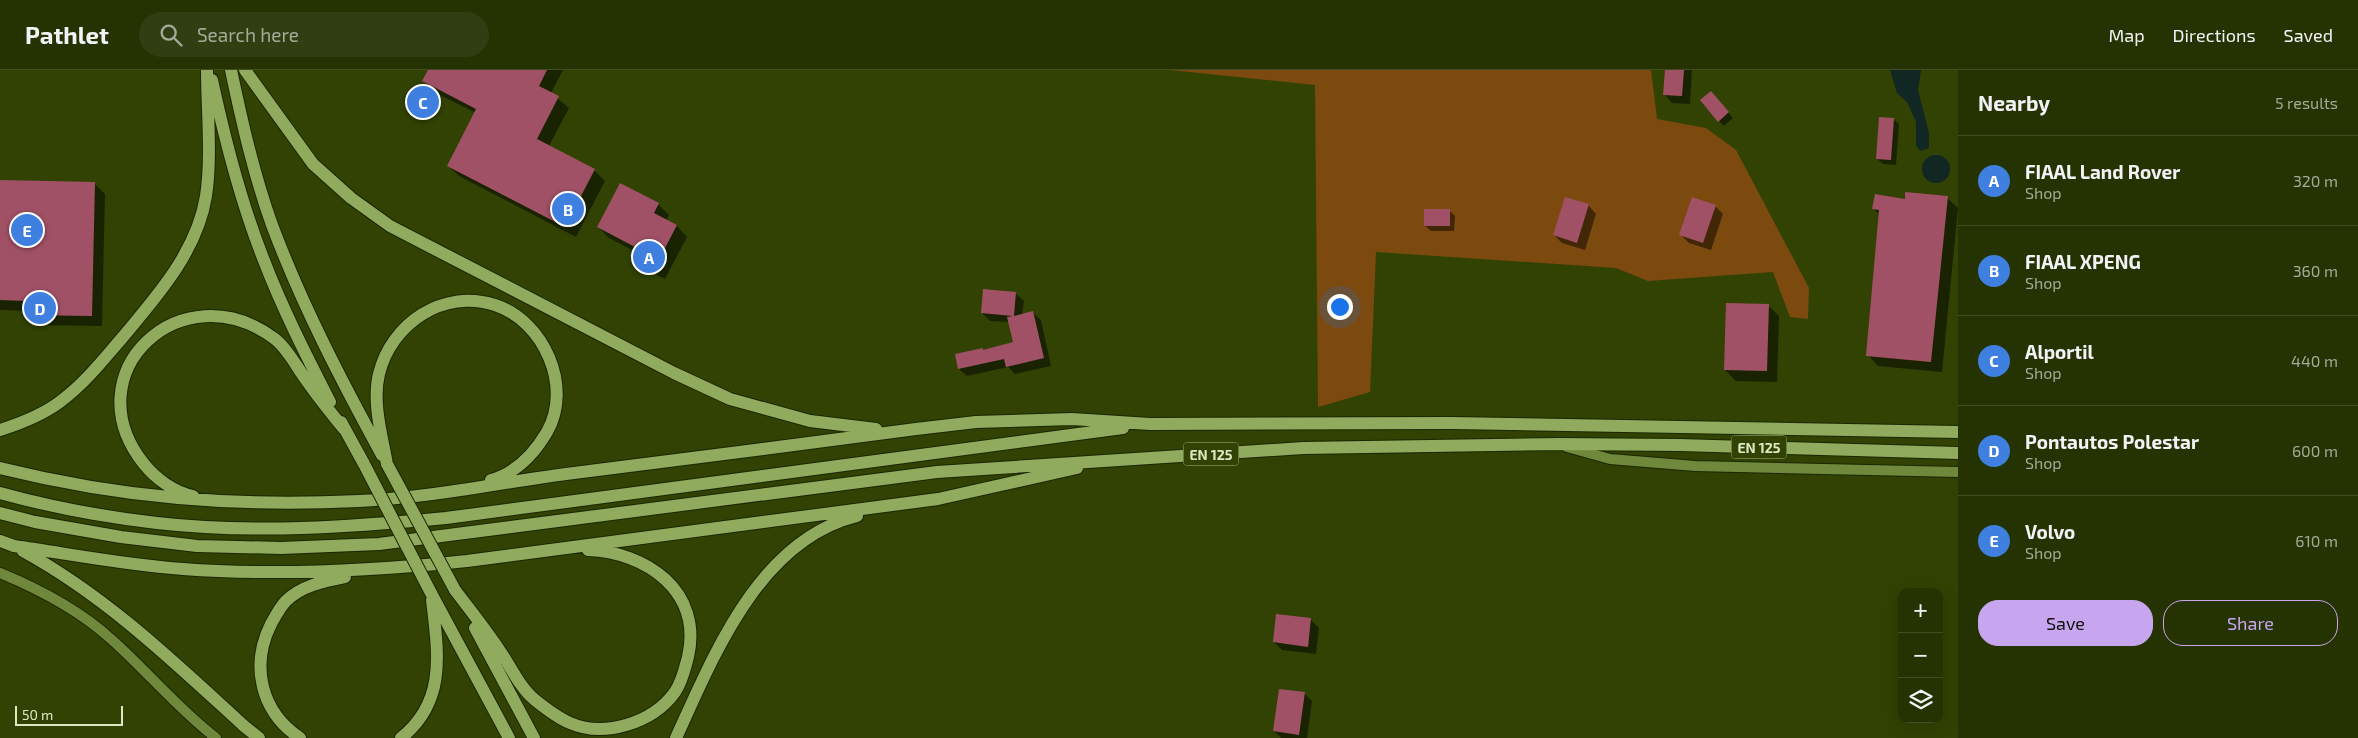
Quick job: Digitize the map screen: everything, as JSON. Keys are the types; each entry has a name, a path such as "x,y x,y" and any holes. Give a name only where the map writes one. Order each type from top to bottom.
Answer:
{"main road":[{"path":"208,70 243,201 263,258 290,322 344,429 509,738"},
{"path":"0,430 32,419 60,402 87,379 176,270 195,234 206,196 208,70"},
{"path":"231,70 242,120 271,223 318,333 534,738"},
{"path":"245,70 313,164 351,198 390,226 730,399 810,421 879,429 916,429"},
{"path":"387,464 377,399 379,374 390,348 407,326 424,312 448,303 473,302 495,305 517,317 536,335 549,356 556,379 557,404 549,427 536,450 517,467 498,478 433,494"},
{"path":"227,502 188,495 167,485 150,471 134,451 123,426 120,401 127,371 140,346 157,332 178,321 201,315 227,317 256,328 276,340 344,429"},
{"path":"0,468 54,481 154,497 227,502 360,501 433,494 526,479 976,422 1072,419 1150,424"},
{"name":"EN 125","path":"1150,424 1452,423 1958,432"},
{"path":"0,493 38,503 157,523 220,527 297,528 369,525 446,518 1150,424"},
{"name":"EN 125","path":"1118,459 1303,448 1559,444 1958,453"},
{"path":"676,738 727,634 751,594 779,562 809,536 841,520 1118,459"},
{"path":"0,513 35,522 121,537 197,546 281,548 369,544 937,472 1118,459"},
{"path":"300,738 278,720 267,703 260,666 263,640 285,602 299,591 311,585 332,579 394,569 938,499"},
{"path":"0,541 14,546 70,578 104,602 260,738"},
{"path":"14,546 130,564 182,569 247,572 394,569"},
{"path":"455,590 534,699 570,724 594,729 614,728 638,721 659,708 675,692 685,669 690,647 690,633 684,605 668,582 652,568 633,558 590,550 550,550"},
{"path":"401,738 413,728 427,709 438,671 432,593"}],"street":[{"path":"1559,444 1610,459 1695,466 1958,472"},
{"path":"0,573 33,586 72,609 110,637 216,738"}],"shaded area":[{"path":"1170,70 1651,70 1657,119 1706,128 1736,150 1809,288 1808,319 1790,317 1773,272 1648,281 1616,268 1376,252 1370,392 1318,407 1315,85"}],"water":[{"path":"1890,70 1921,70 1918,90 1929,133 1929,148 1921,151 1916,146 1916,122 1907,102 1897,93"},
{"path":"1936,155 1946,159 1950,169 1946,179 1936,183 1926,179 1922,169 1926,159"}],"building":[{"path":"428,70 547,70 539,86 559,96 537,139 595,169 565,227 447,166 476,109 422,81"},
{"path":"1665,70 1684,70 1682,96 1663,95"},
{"path":"1711,91 1729,112 1718,122 1700,100"},
{"path":"1879,117 1894,118 1891,160 1876,159"},
{"path":"0,180 95,182 92,316 25,315 26,301 0,300"},
{"path":"620,183 659,203 654,213 677,225 654,269 630,256 635,247 597,227"},
{"path":"1905,192 1948,196 1931,362 1866,356 1879,210 1872,209 1875,194 1905,199"},
{"path":"1565,197 1589,204 1577,243 1553,235"},
{"path":"1692,197 1716,205 1703,243 1679,235"},
{"path":"1424,209 1450,209 1450,226 1424,226"},
{"path":"983,289 1016,292 1014,316 1033,311 1044,358 1006,367 1004,359 958,369 955,354 983,348 983,350 1013,342 1007,317 1013,316 981,313"},
{"path":"1726,303 1769,304 1767,371 1724,370"},
{"path":"1276,614 1311,618 1308,647 1273,642"},
{"path":"1279,689 1305,692 1299,735 1273,731"}],"place":[{"name":"Alportil","path":"423,102"},
{"name":"FIAAL XPENG","path":"568,209"},
{"name":"Volvo","path":"27,230"},
{"name":"FIAAL Land Rover","path":"649,257"},
{"name":"Pontautos Polestar","path":"40,308"}]}
